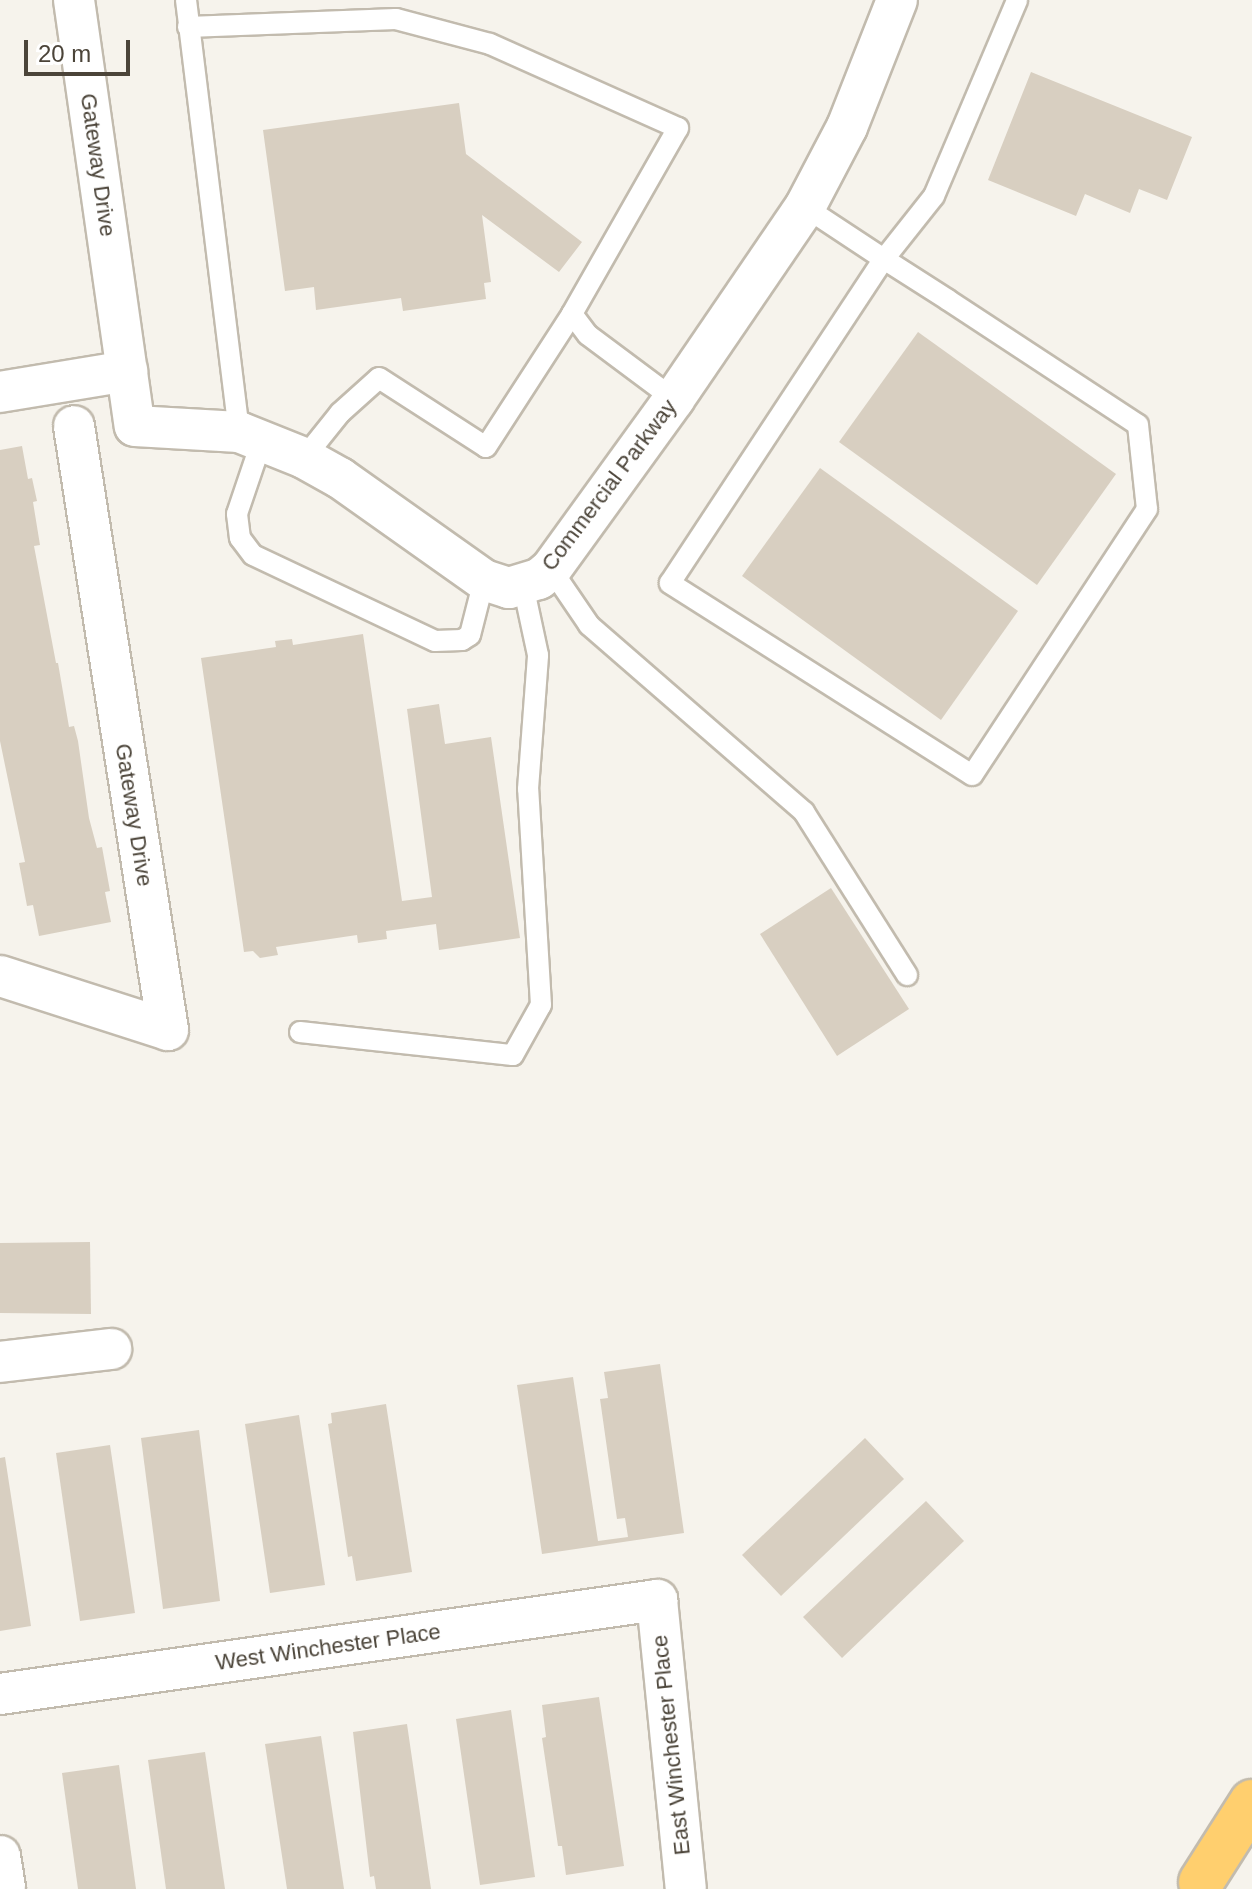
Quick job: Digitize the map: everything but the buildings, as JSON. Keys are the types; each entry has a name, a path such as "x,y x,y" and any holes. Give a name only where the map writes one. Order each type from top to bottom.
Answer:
{"highway":[{"path":"1197,1886 1252,1802"},
{"path":"1197,1886 1252,1824"}],"street":[{"name":"Gateway Drive","path":"74,0 135,426"},
{"name":"Commercial Parkway","path":"135,426 251,436 304,458 340,478 484,580 509,588 537,577 674,399 805,207 847,127 897,0"},
{"path":"0,392 127,371"},
{"name":"Gateway Drive","path":"0,976 168,1030 74,426"},
{"path":"0,1362 111,1349"},
{"name":"West Winchester Place","path":"0,1694 657,1600"},
{"name":"East Winchester Place","path":"657,1600 686,1889"},
{"path":"0,1856 5,1889"}],"lane":[{"path":"186,0 251,436 237,514 240,538 253,555 435,641 462,640 470,635 484,580"},
{"path":"805,207 884,259 1138,425 1147,509 972,775 670,583 884,259 934,196 1017,0"},
{"path":"188,27 396,19 490,44 678,128 572,314 486,447 379,378 340,413 304,458"},
{"path":"572,314 588,335 674,399"},
{"path":"537,577 804,812 907,975"},
{"path":"300,1032 513,1055 541,1005 528,789 538,655 537,577"}]}
